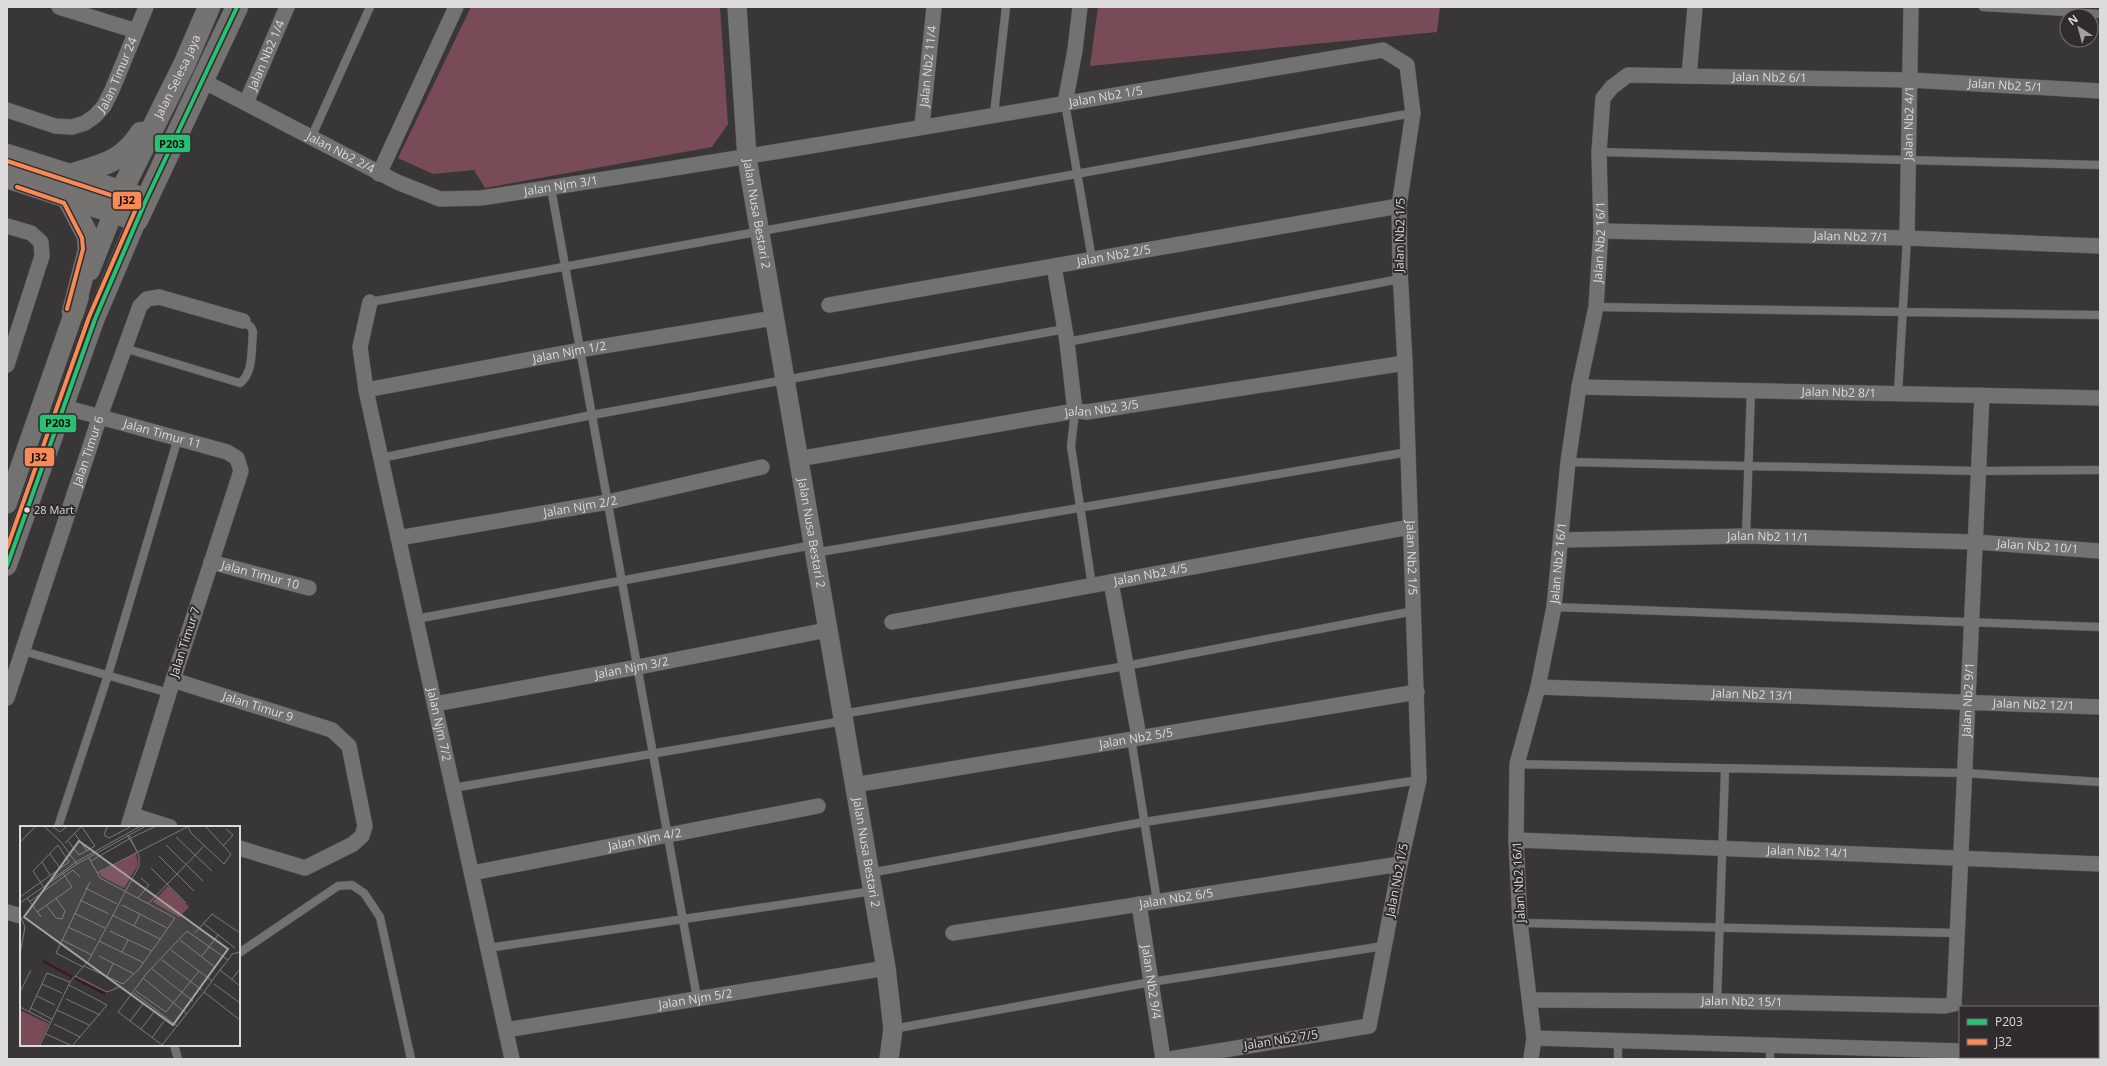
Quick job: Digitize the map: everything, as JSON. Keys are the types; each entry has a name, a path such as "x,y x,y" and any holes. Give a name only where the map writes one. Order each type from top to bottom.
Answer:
{"main road":[{"name":"Jalan Selesa Jaya","path":"113,213 121,192 185,63 209,7"},
{"name":"Jalan Selesa Jaya","path":"137,220 237,7"},
{"path":"70,175 117,159 132,147 185,63"},
{"path":"7,155 146,200"},
{"path":"7,177 137,220"},
{"path":"68,198 88,236 89,250 73,312"}],"street":[{"path":"59,7 136,32"},
{"name":"Jalan Timur 24","path":"7,110 55,126 72,127 95,116 104,106 146,7"},
{"name":"Jalan Nb2 1/4","path":"246,103 287,7"},
{"name":"Jalan Nb2 2/4","path":"203,81 379,174 456,7"},
{"name":"Jalan Nusa Bestari 2","path":"737,7 747,158 886,968 893,1029 889,1059"},
{"name":"Jalan Nb2 11/4","path":"922,126 934,7"},
{"path":"1065,103 1075,50 1080,7"},
{"path":"1689,76 1695,7"},
{"name":"Jalan Nb2 4/1","path":"1907,238 1911,7"},
{"name":"Jalan Nb2 1/5","path":"747,158 922,126 1383,50 1407,65 1413,113 1399,206 1400,279 1405,363 1419,780 1400,864 1369,1026"},
{"name":"Jalan Nb2 6/1","path":"1628,75 1910,80"},
{"name":"Jalan Nb2 16/1","path":"1531,1059 1534,1038 1531,1000 1520,923 1516,840 1518,764 1538,687 1554,607 1562,540 1568,462 1579,387 1596,307 1601,231 1599,152 1603,98 1612,87 1628,75"},
{"name":"Jalan Nb2 5/1","path":"1910,80 2100,91"},
{"name":"Jalan Njm 3/1","path":"379,174 440,199 481,198 747,158"},
{"name":"Jalan Nb2 2/5","path":"829,305 1399,206"},
{"name":"Jalan Selesa Jaya","path":"7,504 73,312 113,213"},
{"name":"Jalan Selesa Jaya","path":"7,566 95,319 137,220"},
{"path":"7,226 31,233 41,242 42,256 7,365"},
{"name":"Jalan Nb2 7/1","path":"1601,231 1907,238 2100,246"},
{"path":"1054,266 1066,335 1075,411"},
{"name":"Jalan Timur 6","path":"7,698 100,416 140,306 147,299 159,297 243,322"},
{"name":"Jalan Njm 7/2","path":"370,302 360,347 366,390 512,1059"},
{"name":"Jalan Njm 1/2","path":"366,390 580,350 774,318"},
{"name":"Jalan Nb2 3/5","path":"798,459 1075,411 1087,412 1405,363"},
{"name":"Jalan Nb2 8/1","path":"1579,387 2100,398"},
{"name":"Jalan Nb2 9/1","path":"1954,1004 1982,395"},
{"name":"Jalan Timur 11","path":"64,407 227,452 238,458"},
{"name":"Jalan Timur 7","path":"130,821 171,686 241,471 238,458"},
{"name":"Jalan Njm 2/2","path":"398,538 608,502 762,467"},
{"name":"Jalan Nb2 4/5","path":"892,622 1410,527"},
{"name":"Jalan Nb2 11/1","path":"1562,540 1746,536 1975,542"},
{"name":"Jalan Nb2 10/1","path":"1975,542 2100,551"},
{"name":"Jalan Timur 10","path":"211,562 309,588"},
{"path":"1111,582 1126,666 1135,738"},
{"name":"Jalan Njm 3/2","path":"435,704 638,667 828,630"},
{"name":"Jalan Timur 9","path":"171,686 332,730 342,737 349,746 365,826 362,836 354,844 305,868 240,848"},
{"name":"Jalan Nb2 13/1","path":"1538,687 1967,703"},
{"name":"Jalan Nb2 5/5","path":"854,785 1417,692"},
{"name":"Jalan Nb2 12/1","path":"1967,703 2100,707"},
{"name":"Jalan Njm 4/2","path":"472,873 818,806"},
{"path":"130,821 163,826"},
{"name":"Jalan Nb2 14/1","path":"1516,840 2100,864"},
{"name":"Jalan Nb2 6/5","path":"953,933 1400,864"},
{"name":"Jalan Nb2 9/4","path":"1139,904 1163,1059"},
{"path":"7,912 20,916"},
{"name":"Jalan Njm 5/2","path":"506,1030 886,968"},
{"name":"Jalan Nb2 15/1","path":"1531,1000 1717,1001 1945,1006 1954,1004"},
{"name":"Jalan Nb2 7/5","path":"1170,1059 1369,1026"},
{"path":"1534,1038 1618,1040 1770,1052 1926,1054 1959,1051"}],"lane":[{"path":"312,138 370,7"},
{"path":"994,114 1006,7"},
{"path":"1984,7 2100,14"},
{"path":"1065,103 1092,259"},
{"path":"370,302 1413,113"},
{"path":"1599,152 2100,165"},
{"path":"551,188 697,998"},
{"path":"1898,393 1904,312 1907,238"},
{"path":"381,458 592,415 785,381 1400,279"},
{"path":"1596,307 2100,315"},
{"path":"124,348 240,383 246,379 249,370 253,332 251,327 243,322"},
{"path":"1746,536 1752,390"},
{"path":"1075,411 1071,446 1092,586"},
{"path":"58,826 108,675 178,438"},
{"path":"416,618 622,580 1080,507 1408,452"},
{"path":"1568,462 1978,471 2100,470"},
{"path":"1554,607 1971,621 2100,627"},
{"path":"453,788 653,754 1414,611"},
{"path":"22,651 108,675 171,686"},
{"path":"1135,738 1144,822 1157,901"},
{"path":"1518,764 1726,770 1964,773 2100,782"},
{"path":"1717,1001 1721,849 1726,770"},
{"path":"488,948 683,919 871,882 1144,822 1419,780"},
{"path":"240,952 338,886 352,885 364,894 380,917 411,1059"},
{"path":"1520,923 1957,934"},
{"path":"893,1029 1151,982 1384,946"},
{"path":"1618,1040 1618,1059"},
{"path":"174,1046 178,1059"}],"shaded area":[{"path":"471,7 720,7 728,124 712,147 485,188 474,170 433,174 398,158"},
{"path":"1098,7 1440,7 1437,32 1090,66"}],"transit line":[{"name":"P203","path":"7,566 95,319 146,200 237,7"},
{"name":"J32","path":"7,161 138,204 89,317 7,548"},
{"name":"J32","path":"17,187 64,203 82,238 83,249 67,309"}],"place":[{"name":"28 Mart","path":"27,510"}]}
